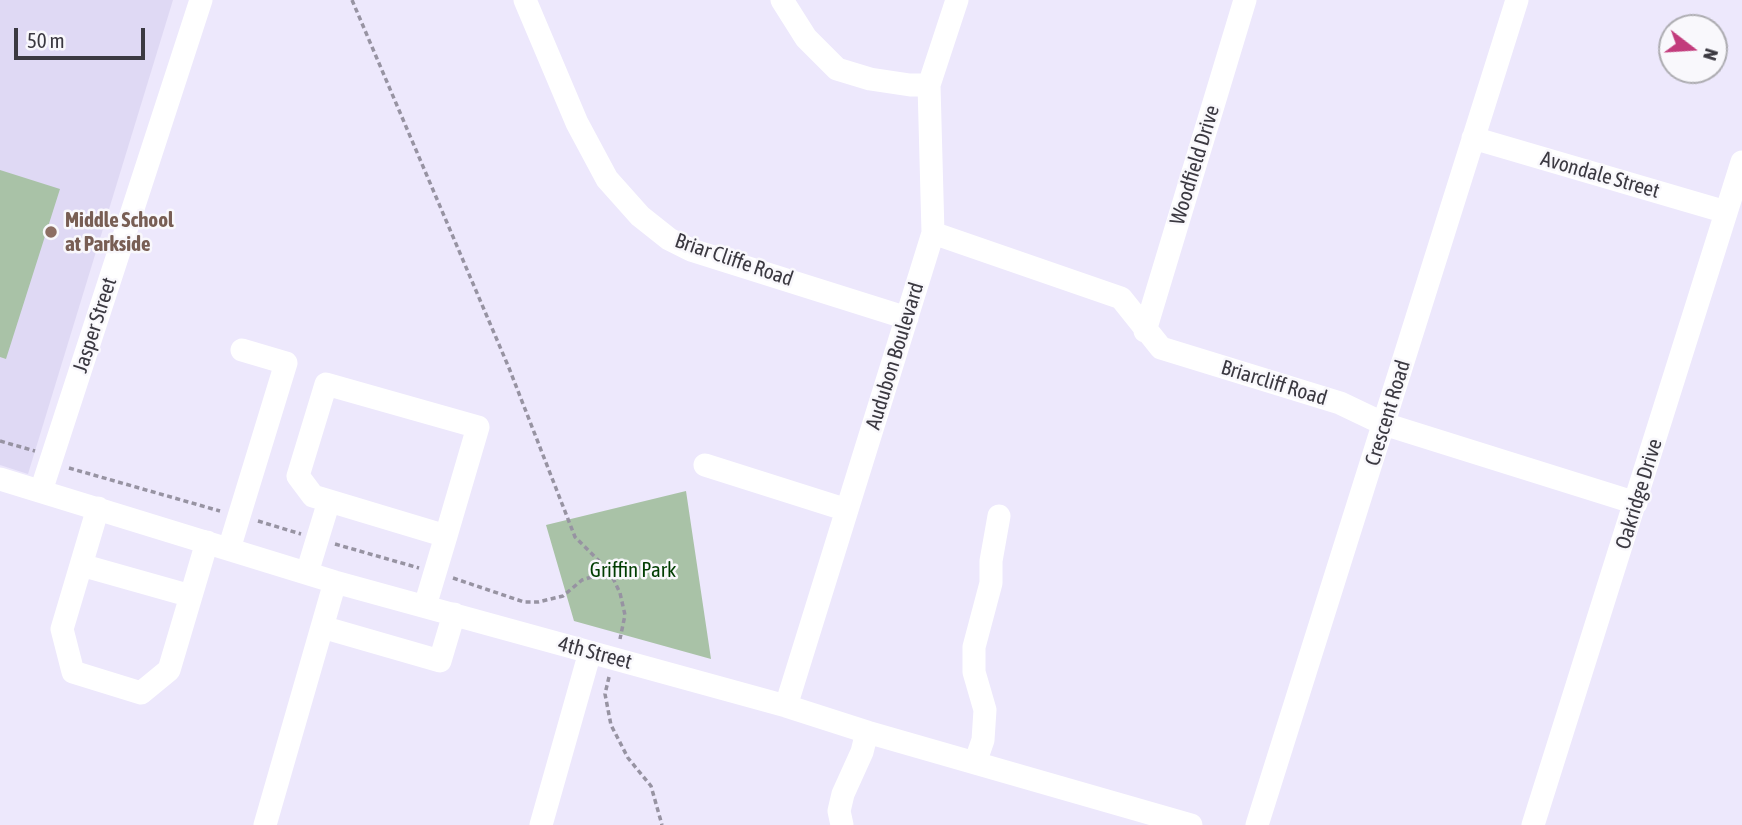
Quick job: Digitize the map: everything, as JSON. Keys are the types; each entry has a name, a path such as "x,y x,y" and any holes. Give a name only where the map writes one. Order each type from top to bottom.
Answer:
{"street":[{"name":"Jasper Street","path":"41,491 201,0"},
{"name":"Briar Cliffe Road","path":"525,0 583,135 607,179 640,216 669,239 691,250 907,318"},
{"path":"782,0 806,38 837,69 870,79 929,85"},
{"name":"Audubon Boulevard","path":"786,706 933,233 929,85 957,0"},
{"name":"Woodfield Drive","path":"1145,331 1245,0"},
{"name":"Crescent Road","path":"1257,825 1517,0"},
{"name":"Avondale Street","path":"1473,138 1726,212"},
{"name":"Oakridge Drive","path":"1533,825 1742,162"},
{"name":"Briarcliff Road","path":"933,233 1121,298 1161,348 1340,403 1384,424 1636,503"},
{"path":"229,549 286,363 242,350"},
{"path":"425,606 446,536 478,427 326,384 298,476 313,496 446,536"},
{"path":"705,465 847,510"},
{"name":"4th Street","path":"0,479 335,582 786,706 867,732 1191,825"},
{"path":"307,573 329,501"},
{"path":"98,508 62,629 73,672 141,693 169,670 207,542"},
{"path":"975,763 983,740 985,710 974,672 974,647 991,583 991,561 999,516"},
{"path":"81,565 191,596"},
{"path":"265,825 335,582"},
{"path":"322,627 440,661 454,614"},
{"path":"541,825 590,652"},
{"path":"842,825 839,811 843,794 862,752 867,732"}],"path":[{"path":"352,0 509,368 575,537 610,572 620,593 625,615 622,633"},
{"path":"609,677 606,694 611,725 628,758 651,786 662,825"}],"shaded area":[{"name":"Middle School at Parkside","path":"0,0 173,0 28,474 0,465"}],"green space":[{"path":"0,170 60,189 6,359 0,357"},
{"name":"Griffin Park","path":"686,491 711,659 574,621 546,525"}],"place":[{"name":"Middle School at Parkside","path":"51,232"}]}
